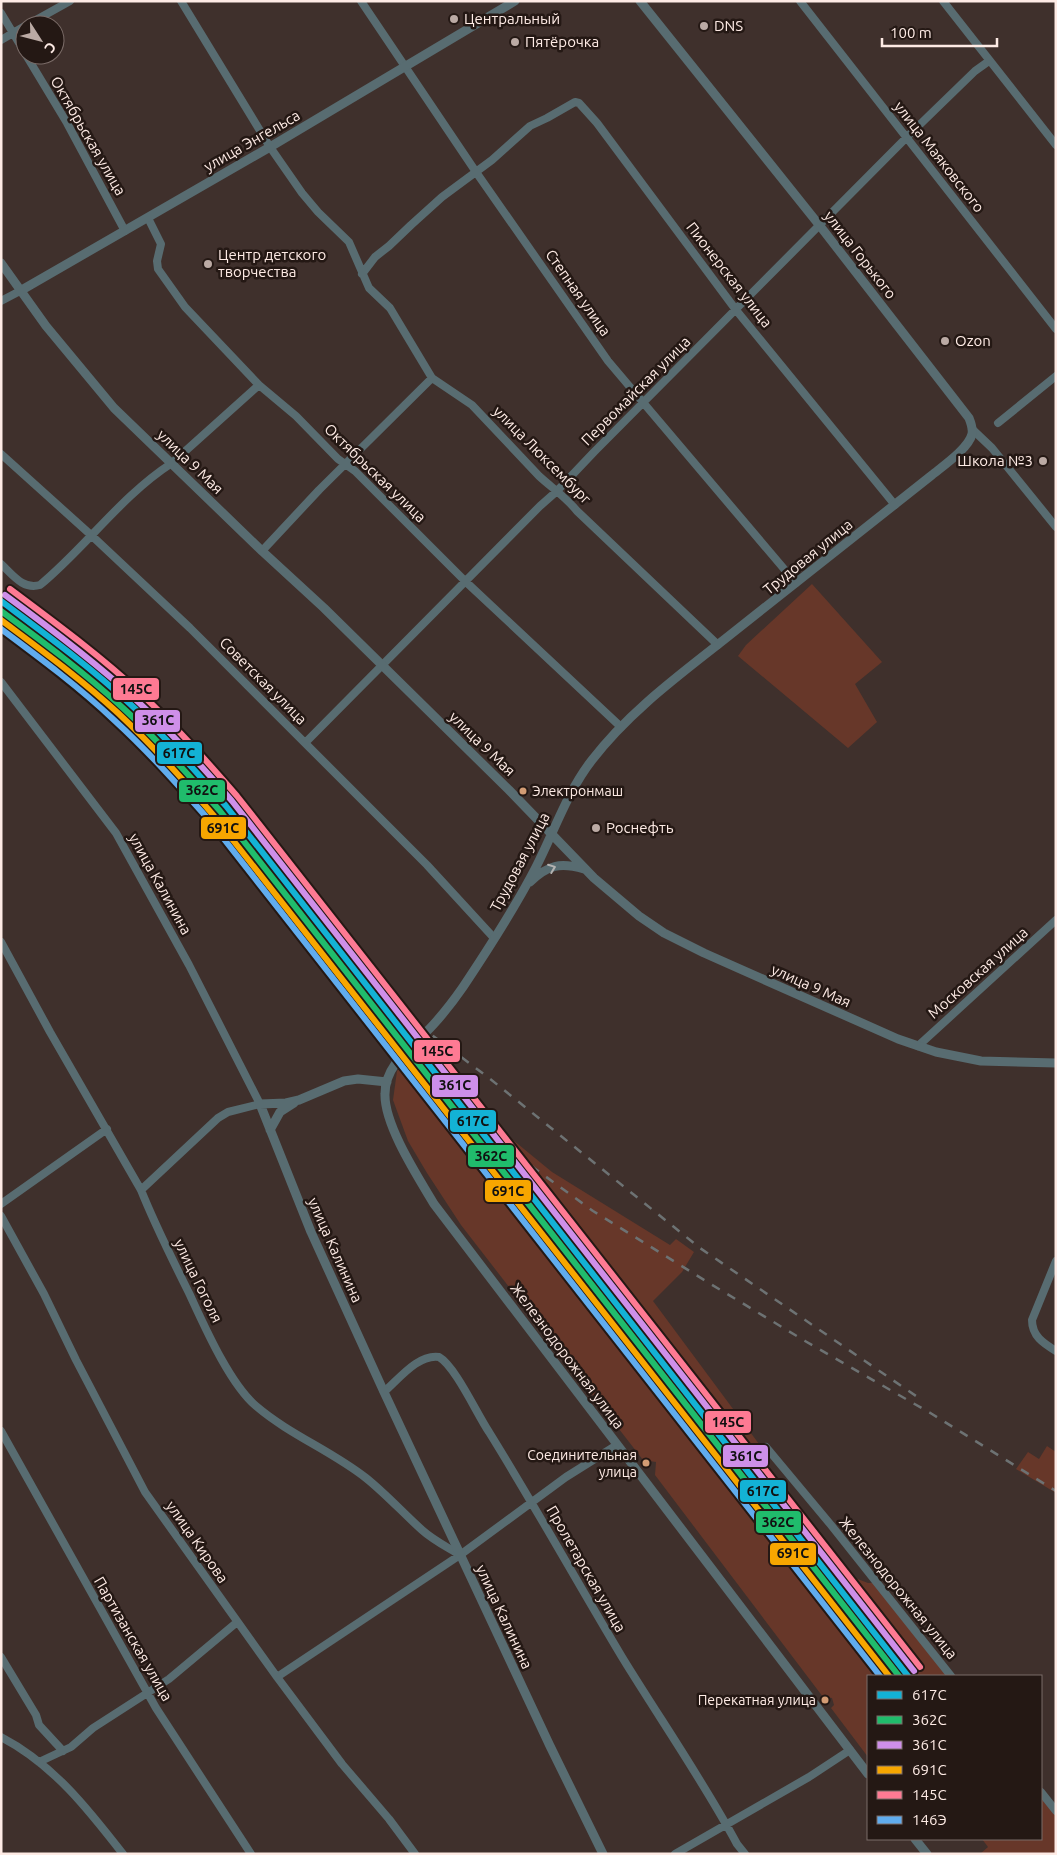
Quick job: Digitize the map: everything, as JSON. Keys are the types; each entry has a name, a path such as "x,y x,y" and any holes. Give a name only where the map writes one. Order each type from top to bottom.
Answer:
{"street":[{"path":"45,15 70,1"},
{"name":"улица Люксембург","path":"181,1 270,147 307,199 348,242 369,288 390,308 432,378 472,405 539,476 564,496 577,511 718,645"},
{"name":"Степная улица","path":"361,1 476,172 608,361 796,583"},
{"name":"улица Энгельса","path":"1,301 270,147 515,1"},
{"name":"улица Горького","path":"640,1 820,226 969,418 972,429 992,448 1056,527"},
{"name":"улица Маяковского","path":"800,1 1056,329"},
{"path":"943,1 1056,145"},
{"name":"Октябрьская улица","path":"1,12 15,36"},
{"path":"1,40 13,33"},
{"name":"Первомайская улица","path":"304,743 557,491 906,137 975,71 989,61"},
{"name":"Октябрьская улица","path":"33,65 67,123 125,230"},
{"name":"Пионерская улица","path":"476,172 530,126 575,102 584,106 736,310 895,505"},
{"path":"362,274 375,258 411,225 476,172"},
{"name":"Октябрьская улица","path":"148,218 161,244 157,261 158,269 185,307 260,386 296,416 355,471 466,581 621,726"},
{"name":"улица 9 Мая","path":"1,263 46,326 96,387 121,414 262,551 324,608 509,790 585,869 639,916 672,937 776,986 898,1039 956,1057 981,1061 1056,1063"},
{"path":"998,423 1056,376"},
{"path":"262,551 432,378"},
{"path":"1,564 22,584 30,587 40,585 125,502 260,386"},
{"name":"Трудовая улица","path":"387,1082 394,1065 433,1025 455,998 525,888 581,775 621,726 662,690 959,452 968,443 972,435 972,429"},
{"name":"Советская улица","path":"1,454 190,628 427,865 494,938"},
{"name":"улица Калинина","path":"1,682 116,833 189,965 260,1104 311,1232 384,1392 550,1746 603,1854"},
{"path":"525,888 546,870 557,865 571,865 585,869"},
{"name":"Московская улица","path":"918,1046 1056,920"},
{"name":"улица Гоголя","path":"1,942 50,1032 108,1129 141,1190 206,1330 243,1394 255,1406 284,1427 366,1478 423,1531 460,1555"},
{"path":"270,1130 280,1112 300,1100 344,1081 358,1079 387,1082"},
{"name":"Железнодорожная улица","path":"387,1082 385,1094 390,1118 409,1159 434,1204 867,1773"},
{"path":"141,1190 218,1118 228,1112 260,1104 300,1100"},
{"path":"1,1204 108,1129"},
{"name":"улица Кирова","path":"1,1216 44,1294 145,1492 277,1677 342,1764 389,1819 415,1854"},
{"path":"1056,1261 1032,1320 1032,1326 1037,1337 1056,1351"},
{"name":"Пролетарская улица","path":"384,1392 423,1360 434,1356 445,1360 450,1366 622,1657 745,1854"},
{"name":"Партизанская улица","path":"1,1431 147,1693 252,1854"},
{"path":"277,1677 460,1555 566,1477 618,1445"},
{"name":"Железнодорожная улица","path":"766,1447 950,1675"},
{"path":"39,1762 77,1743 93,1728 169,1678 236,1622"},
{"path":"1,1657 36,1715 38,1725 63,1751"},
{"path":"1,1737 23,1749 67,1786 98,1821 123,1854"},
{"path":"675,1854 809,1777 850,1750"},
{"path":"1042,1793 1056,1811"},
{"path":"916,1840 927,1854"}],"shaded area":[{"path":"812,584 882,662 855,684 877,722 848,748 738,656 746,645"},
{"path":"410,1057 426,1074 441,1060 469,1094 513,1140 552,1172 670,1245 676,1239 694,1252 682,1272 653,1301 759,1444 768,1469 779,1485 855,1578 868,1583 877,1583 950,1675 867,1675 867,1756 831,1708 834,1705 832,1698 823,1697 655,1475 656,1462 643,1460 461,1225 408,1141 393,1100 397,1071"},
{"path":"1047,1446 1056,1452 1056,1493 1016,1469 1028,1452 1039,1459"},
{"path":"1042,1793 1056,1811 1056,1854 980,1854 988,1847 983,1840 1042,1840"}],"railway":[{"path":"296,895 343,943 418,1040 492,1130 534,1168 593,1211 709,1283 932,1414 1056,1491"},
{"path":"404,1014 489,1078 700,1248 916,1396"}],"transit line":[{"name":"145С","path":"10,589 123,677 189,742 237,796 920,1667"},
{"name":"361С","path":"5,595 55,632 119,684 160,723 232,801 914,1671"},
{"name":"617C","path":"1,601 114,689 179,753 226,806 907,1675"},
{"name":"362С","path":"1,611 109,695 173,758 220,811 898,1675"},
{"name":"691С","path":"1,620 104,700 168,763 214,816 888,1675"},
{"name":"146Э","path":"1,629 101,708 151,756 209,820 879,1675"}],"place":[{"name":"Центральный","path":"454,19"},
{"name":"DNS","path":"704,26"},
{"name":"Пятёрочка","path":"515,42"},
{"name":"Центр детского творчества","path":"208,264"},
{"name":"Ozon","path":"945,341"},
{"name":"Школа №3","path":"1043,461"},
{"name":"Электронмаш","path":"523,791"},
{"name":"Роснефть","path":"596,828"},
{"name":"Соединительная улица","path":"646,1463"},
{"name":"Перекатная улица","path":"825,1700"}]}
